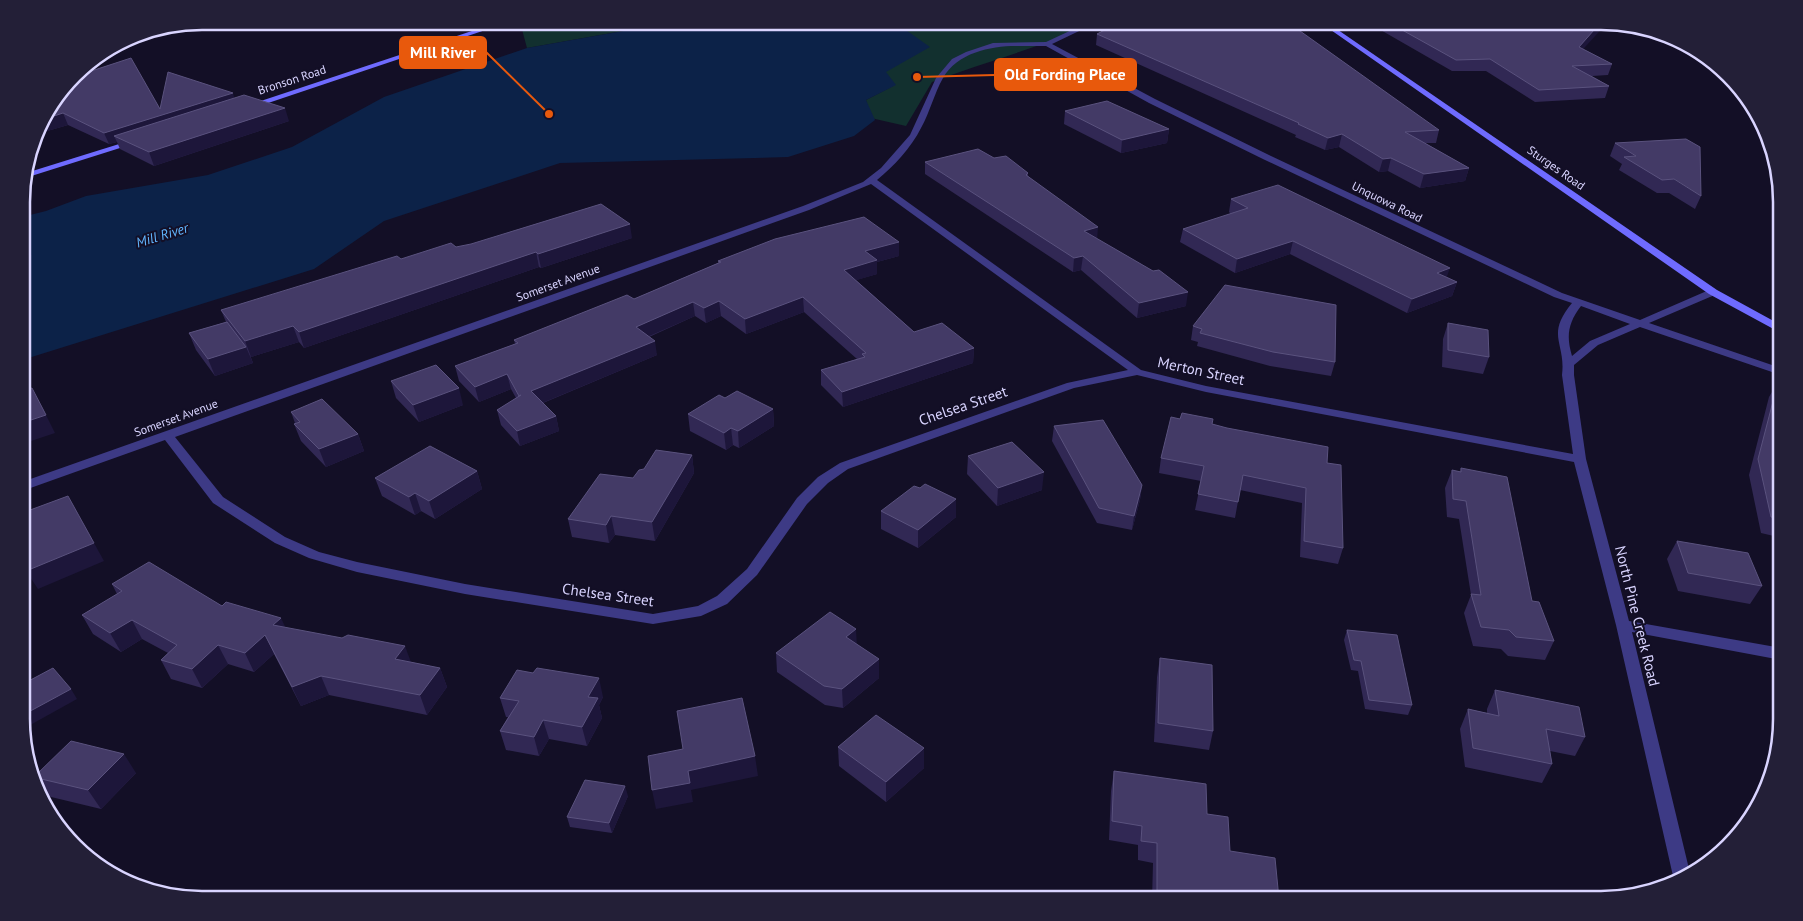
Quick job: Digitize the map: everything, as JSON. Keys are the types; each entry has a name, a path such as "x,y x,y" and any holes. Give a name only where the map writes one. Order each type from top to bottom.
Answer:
{"main road":[{"name":"Bronson Road","path":"240,109 481,30"},
{"name":"Sturges Road","path":"1333,30 1712,292 1773,326"},
{"path":"32,174 143,140"}],"street":[{"path":"1047,44 1077,30"},
{"name":"Somerset Avenue","path":"30,484 806,208 871,180 900,152 917,130 936,82 949,65 967,54 987,46 1047,44"},
{"name":"Unquowa Road","path":"1047,44 1152,101 1268,158 1558,295 1773,369"},
{"name":"Merton Street","path":"871,180 1137,372 1206,389 1580,459"},
{"path":"1569,364 1594,343 1712,292"},
{"name":"North Pine Creek Road","path":"1579,302 1563,324 1560,338 1569,364 1568,375 1580,459 1623,625 1681,871"},
{"name":"Chelsea Street","path":"167,435 218,500 280,540 314,555 357,567 465,589 653,619 701,611 722,600 752,572 802,501 823,480 844,466 1072,385 1137,372"},
{"path":"1623,625 1773,652"}],"green space":[{"path":"522,30 626,30 623,31 527,48"},
{"path":"895,30 1077,30 932,82 906,126 871,118 866,100 893,86 885,71"}],"water":[{"path":"906,30 930,47 886,72 896,85 866,100 875,120 854,136 788,157 560,163 384,221 314,269 30,358 30,215 86,196 208,175 292,147 384,97 527,48 623,31"}],"building":[{"path":"1105,30 1299,30 1439,130 1405,132 1469,168 1424,174 1391,158 1383,159 1342,134 1328,138 1299,123 1097,34"},
{"path":"1402,30 1594,30 1579,47 1612,64 1572,66 1609,86 1539,90 1490,59 1456,60"},
{"path":"131,58 160,109 168,72 233,93 104,133 63,113 53,116 80,80 91,71"},
{"path":"244,95 285,108 149,152 114,136"},
{"path":"1107,101 1169,129 1122,140 1065,111"},
{"path":"1686,139 1700,147 1701,196 1674,179 1662,180 1624,157 1636,156 1615,143"},
{"path":"978,149 994,158 1006,156 1028,173 1026,175 1098,227 1084,231 1153,271 1159,270 1188,292 1139,303 1083,256 1074,258 925,162"},
{"path":"1278,185 1450,268 1437,273 1457,282 1412,299 1293,241 1237,259 1183,229 1248,208 1231,199"},
{"path":"601,204 630,224 538,254 536,252 299,332 293,326 245,341 221,310 397,256 401,259 451,243 456,247 471,244"},
{"path":"864,217 899,242 865,251 877,260 844,270 914,332 942,323 974,348 842,392 821,370 865,357 862,354 866,353 803,297 745,319 719,301 704,308 693,302 636,327 655,341 531,391 556,416 517,431 497,410 521,395 519,396 507,374 475,387 455,366 518,343 514,340 627,295 634,299 721,262 718,261 775,239"},
{"path":"1225,285 1336,305 1335,362 1273,352 1200,333 1202,329 1193,326"},
{"path":"227,322 246,347 208,359 189,333"},
{"path":"1448,323 1488,330 1489,357 1448,350"},
{"path":"436,365 459,388 413,405 391,381"},
{"path":"32,388 46,415 30,420 30,389"},
{"path":"737,391 773,409 738,431 731,428 724,433 688,414 719,395 725,398"},
{"path":"322,399 358,434 319,449 294,424 300,422 291,412"},
{"path":"1773,401 1773,517 1771,517 1758,459"},
{"path":"1182,413 1213,419 1212,424 1227,428 1328,447 1327,463 1341,465 1343,548 1304,541 1306,488 1243,475 1238,502 1198,494 1204,466 1161,458 1171,417 1180,419"},
{"path":"1103,420 1142,485 1134,516 1099,508 1054,426"},
{"path":"1012,442 1044,472 998,488 968,456"},
{"path":"430,446 477,471 429,501 415,493 409,497 375,478"},
{"path":"656,450 692,455 652,522 611,516 606,525 568,519 600,474 633,478 639,470 644,469"},
{"path":"1461,468 1507,477 1532,601 1539,602 1554,641 1516,637 1509,630 1481,627 1471,594 1481,595 1466,501 1453,499 1452,470 1461,472"},
{"path":"925,484 956,499 918,530 881,511 914,486 920,488"},
{"path":"68,496 94,543 30,569 30,510"},
{"path":"1677,541 1748,553 1762,586 1688,573"},
{"path":"149,562 222,606 226,602 281,618 273,625 342,638 348,635 405,646 395,659 440,668 420,695 321,676 292,687 265,635 245,653 218,645 192,669 161,660 177,645 132,620 110,633 82,615 122,591 112,584"},
{"path":"830,612 856,629 846,637 879,659 842,689 824,686 776,653"},
{"path":"1347,630 1397,635 1412,705 1369,700 1361,661 1354,660"},
{"path":"1160,658 1212,665 1213,731 1158,723"},
{"path":"53,668 71,689 30,711 30,680"},
{"path":"537,668 599,678 588,697 598,698 582,727 543,720 534,737 500,731 519,701 500,698 517,670 533,673"},
{"path":"1495,690 1579,707 1585,737 1546,729 1552,764 1473,748 1468,709 1499,716"},
{"path":"742,698 755,756 688,771 690,783 652,790 648,756 683,749 677,711"},
{"path":"876,715 924,748 886,782 838,747"},
{"path":"71,741 124,754 88,790 41,779 39,772"},
{"path":"1114,771 1206,784 1207,814 1228,817 1230,851 1275,858 1278,891 1157,891 1157,843 1141,841 1142,826 1112,821"},
{"path":"585,780 625,786 609,823 567,817"}],"place":[{"name":"Old Fording Place","path":"917,77"},
{"name":"Mill River","path":"549,114"}]}
